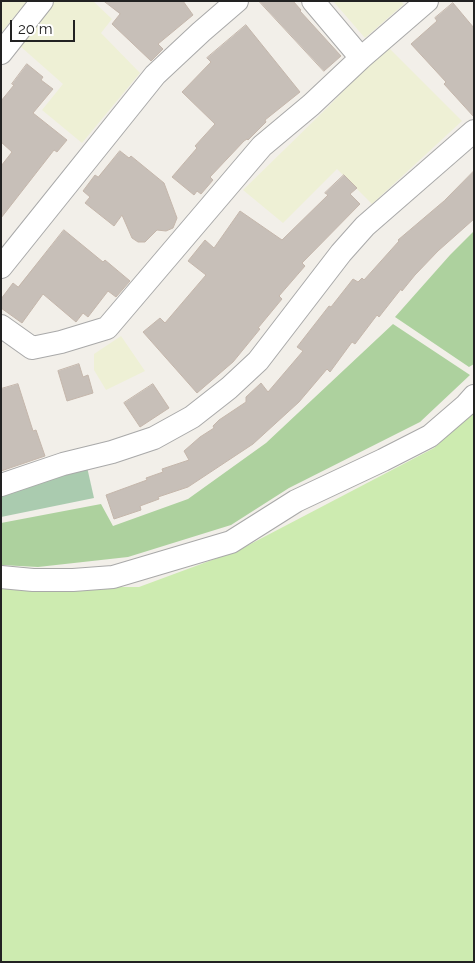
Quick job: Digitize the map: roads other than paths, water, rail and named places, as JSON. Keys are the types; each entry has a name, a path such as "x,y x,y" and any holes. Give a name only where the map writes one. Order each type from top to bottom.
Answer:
{"street":[{"path":"1,53 42,1"},
{"path":"1,267 155,75 237,1"},
{"path":"313,1 361,58"},
{"path":"1,326 32,348 61,342 107,328 262,146 311,106 361,58 427,1"},
{"path":"1,485 63,464 112,452 154,438 192,418 258,361 341,253 365,226 474,131"},
{"path":"1,577 33,580 113,577 231,542 296,501 430,436 466,406 474,396"}]}
